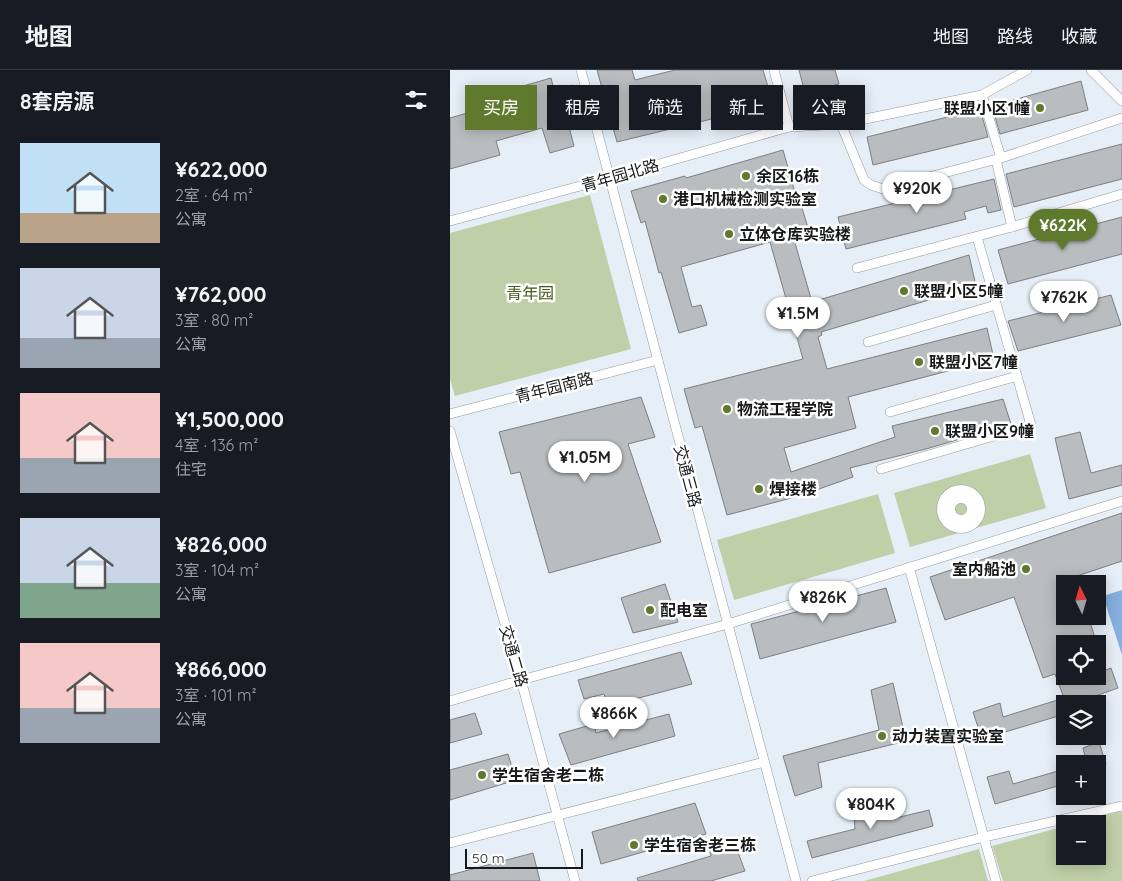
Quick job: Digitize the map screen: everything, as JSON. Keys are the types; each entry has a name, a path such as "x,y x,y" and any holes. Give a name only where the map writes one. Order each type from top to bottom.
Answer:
{"lane":[{"name":"交通三路","path":"581,70 796,881"},
{"path":"774,70 789,127"},
{"name":"青年园北路","path":"865,119 982,95 1027,70"},
{"path":"1091,70 1122,101"},
{"path":"982,95 998,159 1012,228"},
{"path":"843,130 864,180 871,185 883,189 998,159 1122,118"},
{"name":"青年园北路","path":"450,221 793,127"},
{"path":"857,268 1012,228 1122,194"},
{"path":"882,469 1031,425 977,237"},
{"path":"868,342 996,305"},
{"name":"青年园南路","path":"450,414 658,360"},
{"path":"890,412 1017,376"},
{"name":"交通二路","path":"450,431 521,680 575,881"},
{"path":"450,701 728,624 1122,501"},
{"path":"909,567 996,881"},
{"path":"450,843 764,762"},
{"path":"812,881 984,837 1122,806"}],"shaded area":[{"path":"450,70 1122,70 1122,881 450,881"}],"green space":[{"name":"青年园","path":"590,195 631,349 455,396 450,379 450,233"},
{"path":"1030,454 1046,508 910,547 894,493"},
{"path":"878,494 895,553 734,600 717,540"},
{"path":"1121,811 1122,815 1122,881 1003,881 992,846 1056,828 1056,865 1106,865 1106,815"},
{"path":"979,849 988,881 864,881"}],"water":[{"path":"1122,590 1122,655 1106,605 1106,595"}],"building":[{"path":"597,70 632,70 635,80 675,70 763,70 767,85 711,85 711,119 701,122 701,85 629,85 629,130 666,130 617,142 614,130 619,130 619,85 601,85"},
{"path":"799,70 835,70 839,84 835,85 803,85"},
{"path":"551,78 553,85 547,85 547,130 570,130 574,146 550,153 542,128 537,129 537,85 527,85"},
{"name":"联盟小区1幢","path":"1081,81 1088,110 1000,134 992,106"},
{"path":"980,109 988,137 873,165 867,137"},
{"path":"465,114 465,130 535,130 496,141 500,155 450,169 450,118"},
{"path":"1122,144 1122,179 1014,207 1006,174"},
{"path":"783,150 796,196 798,195 809,231 793,236 812,302 969,255 976,286 821,332 822,335 818,337 827,369 987,328 994,359 848,397 856,428 784,448 791,472 895,437 892,426 1003,399 1011,424 926,449 850,468 853,477 799,496 727,515 702,426 695,428 684,389 803,359 770,242 681,267 692,307 701,305 707,325 679,333 661,272 659,273 645,221 641,223 631,191 685,176 686,178"},
{"path":"994,179 1001,210 988,213 986,206 964,212 966,219 846,249 838,217"},
{"path":"1122,217 1122,254 1008,284 998,250"},
{"path":"1111,295 1121,325 1018,351 1008,321"},
{"path":"641,397 655,437 628,444 661,542 549,573 520,472 511,474 499,432"},
{"path":"1080,432 1091,473 1122,465 1122,485 1069,499 1055,438"},
{"name":"室内船池","path":"1122,513 1122,561 1080,575 1056,575 1056,625 1091,625 1094,635 1056,635 1056,677 1055,674 1043,678 1014,597 945,620 930,577"},
{"name":"配电室","path":"665,584 678,622 633,633 621,598"},
{"path":"886,588 896,622 760,659 751,624"},
{"path":"681,652 692,684 608,706 604,694 584,699 578,680"},
{"name":"室内船池","path":"1111,668 1118,688 1098,695 1063,695 1059,685 1106,685 1106,670"},
{"name":"动力装置实验室","path":"893,683 906,741 818,763 822,787 795,796 783,756 879,730 871,690"},
{"name":"室内船池","path":"1056,700 1056,717 982,739 973,712 1000,703 1003,717"},
{"name":"学生宿舍老二栋","path":"475,713 482,734 450,743 450,720"},
{"path":"669,714 675,736 571,765 559,734 594,724 596,733"},
{"path":"1091,745 1100,745 1103,755 1085,755 1083,748"},
{"name":"学生宿舍老二栋","path":"508,754 516,780 450,800 450,770"},
{"path":"1009,771 1013,784 1056,772 1056,787 995,804 987,777"},
{"path":"695,803 706,834 601,864 592,832"},
{"path":"893,803 896,818 929,810 933,826 812,858 807,841 855,829 854,813"},
{"path":"733,839 745,871 711,881 638,881 637,878 711,856 708,846"},
{"path":"533,853 540,881 450,881 450,875"}],"place":[{"name":"联盟小区1幢","path":"1040,108"},
{"name":"余区16栋","path":"746,176"},
{"name":"港口机械检测实验室","path":"663,199"},
{"name":"立体仓库实验楼","path":"729,234"},
{"name":"联盟小区5幢","path":"904,291"},
{"name":"联盟小区7幢","path":"919,362"},
{"name":"物流工程学院","path":"727,409"},
{"name":"联盟小区9幢","path":"935,431"},
{"name":"焊接楼","path":"759,489"},
{"name":"室内船池","path":"1026,569"},
{"name":"配电室","path":"650,610"},
{"name":"动力装置实验室","path":"882,736"},
{"name":"学生宿舍老二栋","path":"482,775"},
{"name":"学生宿舍老三栋","path":"634,845"}]}
